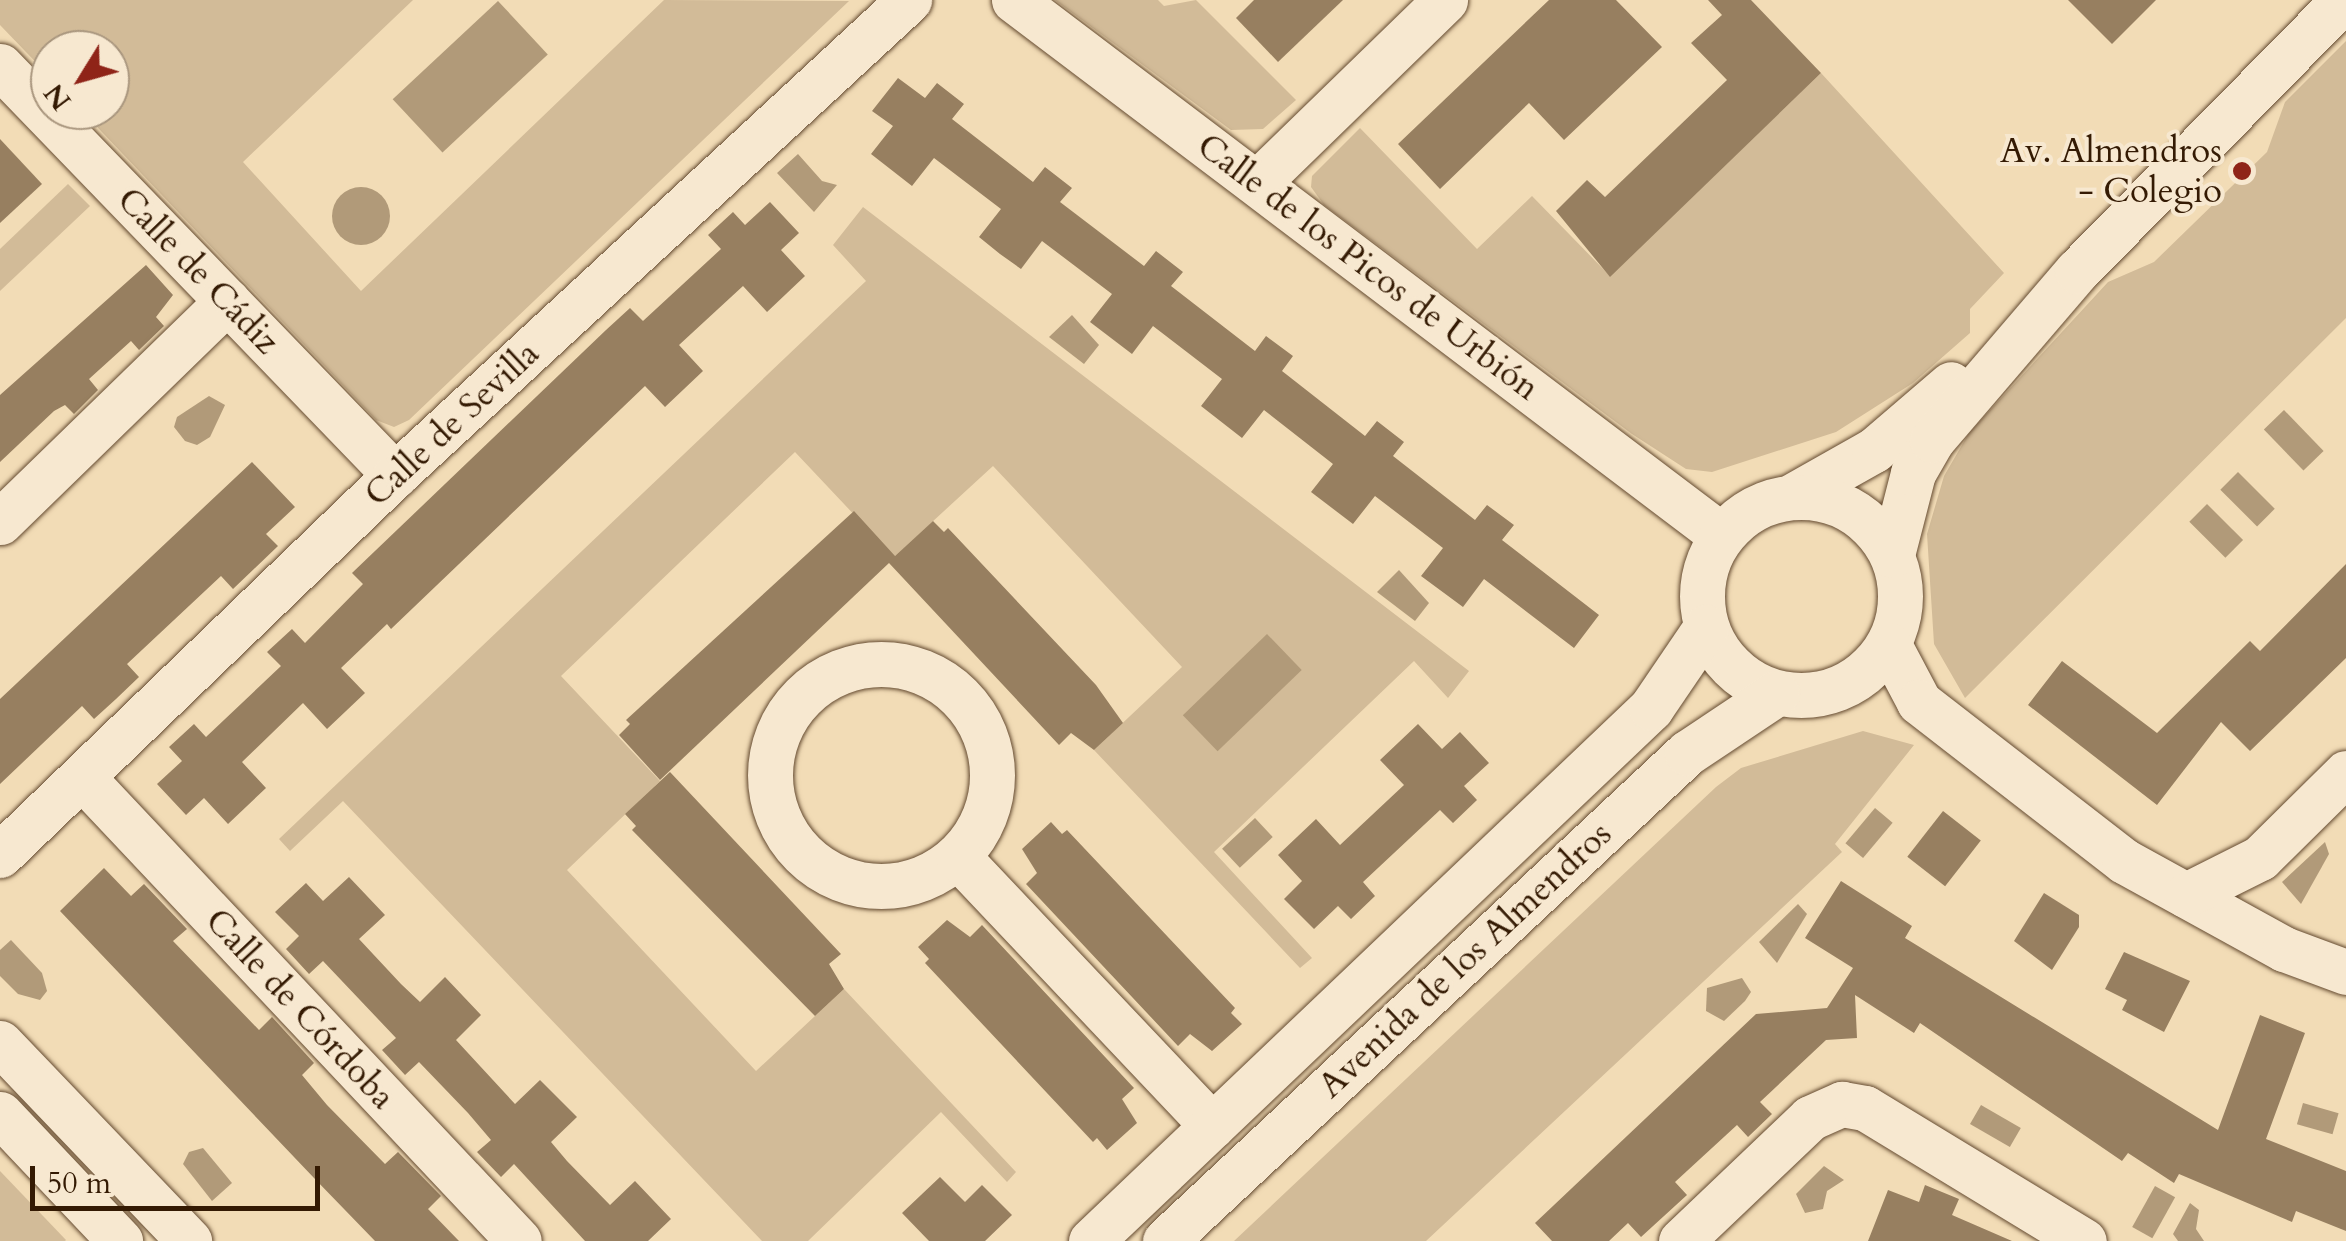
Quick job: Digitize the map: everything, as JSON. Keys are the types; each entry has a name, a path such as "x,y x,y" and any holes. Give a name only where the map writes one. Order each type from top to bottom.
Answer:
{"street":[{"name":"Calle de Sevilla","path":"0,855 396,475 910,0"},
{"name":"Calle de los Picos de Urbión","path":"1014,0 1721,535"},
{"path":"1258,182 1445,0"},
{"path":"1892,555 1913,473 1932,440 2077,272 2343,0"},
{"name":"Calle de Cádiz","path":"0,66 396,475"},
{"path":"1794,495 1826,498 1858,513 1892,555 1900,590 1889,645 1872,666 1828,693 1777,693 1748,680 1723,657 1706,627 1701,591 1721,535 1757,505 1794,495 1886,440 2077,272"},
{"path":"0,522 227,301"},
{"name":"Avenida de los Almendros","path":"1090,1241 1652,708 1706,627"},
{"path":"1889,645 1928,710 2124,860 2284,949 2346,972"},
{"path":"886,663 922,671 955,690 978,719 992,773 980,828 958,857 902,885 864,886 829,874 799,851 778,819 770,782 773,745 789,711 815,684 848,668 886,663"},
{"name":"Avenida de los Almendros","path":"1165,1241 1687,753 1777,693"},
{"path":"2186,895 2260,858 2346,773"},
{"name":"Calle de Córdoba","path":"82,777 519,1241"},
{"path":"958,857 1212,1126"},
{"path":"0,1042 189,1241"},
{"path":"1681,1241 1810,1118 1842,1104 1865,1108 2084,1241"},
{"path":"0,1114 120,1241"}],"shaded area":[{"path":"0,0 413,0 243,162 361,291 664,0 849,1 409,420 394,427 376,420 100,130 130,130 130,30 30,30 30,56 0,25"},
{"path":"1055,0 1158,0 1164,6 1196,0 1296,100 1263,129 1231,130"},
{"path":"498,1 548,54 442,153 393,99"},
{"path":"2346,41 2346,318 1965,698 1934,644 1927,534 1944,476 1969,433 2108,282 2154,262 2267,152 2285,102"},
{"path":"1821,73 2004,273 1970,309 1970,333 1913,383 1836,432 1712,472 1686,469 1632,434 1324,205 1311,187 1312,176 1360,128 1477,249 1532,196 1610,276"},
{"path":"798,154 822,181 837,185 814,212 777,173"},
{"path":"68,184 90,206 0,291 0,249"},
{"path":"361,187 381,196 390,216 381,236 361,245 341,236 332,216 341,196"},
{"path":"863,207 1469,671 1448,698 1414,661 1214,852 1312,958 1300,968 1094,750 1182,667 993,466 894,557 795,452 561,676 660,781 567,870 756,1071 844,989 1016,1172 1007,1182 941,1112 808,1241 762,1241 343,801 290,851 279,839 866,281 833,245"},
{"path":"1072,315 1099,345 1084,364 1049,337"},
{"path":"209,396 225,405 210,437 197,445 185,441 174,427 177,417"},
{"path":"2284,410 2324,451 2303,470 2264,429"},
{"path":"2238,472 2275,509 2257,526 2220,490"},
{"path":"2207,504 2243,540 2225,558 2189,522"},
{"path":"1399,570 1429,603 1415,621 1377,592"},
{"path":"1267,634 1302,670 1218,751 1183,715"},
{"path":"1863,731 1914,745 1835,844 1842,852 1426,1241 1234,1241 1716,787 1741,768"},
{"path":"1875,808 1893,823 1863,858 1845,843"},
{"path":"1255,818 1273,837 1240,868 1222,849"},
{"path":"2325,842 2329,854 2301,904 2282,882"},
{"path":"1798,904 1807,914 1777,963 1759,942"},
{"path":"11,940 42,973 47,991 40,1000 18,994 0,976 0,950"},
{"path":"1742,978 1751,992 1724,1021 1706,1011 1707,988"},
{"path":"2303,1103 2339,1113 2333,1134 2297,1124"},
{"path":"1981,1105 2021,1128 2010,1147 1970,1124"},
{"path":"203,1148 232,1183 212,1201 183,1164 189,1152"},
{"path":"1824,1166 1844,1180 1827,1191 1823,1209 1805,1213 1796,1194"},
{"path":"0,1171 66,1240 65,1241 0,1241"},
{"path":"2155,1186 2175,1197 2152,1238 2132,1227"},
{"path":"2190,1203 2199,1210 2196,1229 2204,1241 2178,1241 2173,1234"}],"building":[{"path":"1254,0 1343,0 1278,62 1236,18"},
{"path":"1549,0 1616,0 1662,47 1564,140 1529,103 1440,189 1398,144"},
{"path":"1708,0 1751,0 1821,73 1610,277 1556,211 1587,180 1605,197 1727,80 1691,43 1722,15"},
{"path":"2068,0 2156,0 2112,44"},
{"path":"898,78 925,98 937,83 964,104 952,119 1033,182 1045,167 1072,188 1060,202 1144,266 1156,251 1183,272 1171,286 1255,351 1266,336 1293,356 1282,371 1365,436 1377,421 1404,442 1393,456 1475,520 1487,505 1514,525 1502,540 1599,615 1574,648 1484,579 1463,607 1421,576 1443,548 1375,496 1353,524 1311,492 1333,464 1264,410 1242,438 1201,406 1222,379 1153,326 1132,354 1090,322 1112,294 1042,241 1021,269 1000,254 979,237 1001,209 934,158 912,186 871,154 893,126 872,111"},
{"path":"0,139 42,184 0,223"},
{"path":"770,202 799,233 781,250 805,276 767,312 743,286 679,345 703,371 665,407 645,386 391,629 387,624 341,668 365,693 327,729 303,703 242,762 266,788 228,824 204,798 186,815 157,784 182,761 169,747 194,724 206,737 281,666 267,652 292,629 305,643 363,584 352,573 606,330 630,308 643,321 721,249 708,235 733,212 745,225"},
{"path":"146,265 173,295 156,317 164,326 139,350 131,341 89,379 98,390 74,414 65,405 54,411 0,462 0,395"},
{"path":"252,462 295,507 266,534 278,546 233,589 221,576 127,664 139,677 116,699 94,719 82,706 0,784 0,699"},
{"path":"854,511 895,556 933,521 944,532 948,528 1096,685 1123,723 1094,750 1071,733 1059,745 889,563 660,780 619,735 630,724 626,720"},
{"path":"2346,564 2346,658 2250,751 2221,722 2157,805 2028,705 2062,661 2157,733 2250,641 2260,651"},
{"path":"1418,724 1442,749 1460,732 1489,763 1464,786 1477,800 1453,823 1440,810 1363,882 1375,896 1351,919 1338,906 1314,929 1284,899 1302,881 1278,855 1316,819 1340,845 1404,785 1380,760"},
{"path":"670,772 841,954 829,964 844,989 815,1016 632,830 636,826 625,814"},
{"path":"1943,811 1981,841 1945,886 1907,857"},
{"path":"1051,822 1062,834 1067,830 1235,1008 1231,1013 1242,1024 1212,1051 1190,1034 1178,1046 1026,884 1037,873 1022,849"},
{"path":"104,868 131,896 144,884 187,929 173,941 259,1030 272,1017 314,1063 302,1075 327,1105 385,1164 398,1152 441,1196 428,1209 459,1241 375,1241 314,1178 60,911"},
{"path":"349,877 385,915 359,939 420,1002 445,977 481,1015 456,1040 515,1104 540,1080 577,1117 551,1142 567,1161 610,1205 635,1181 671,1219 648,1241 585,1241 514,1164 501,1177 477,1152 491,1140 468,1113 419,1062 405,1075 382,1050 396,1038 323,961 309,974 286,949 299,936 275,912 306,883 323,901"},
{"path":"1841,881 1912,926 1905,938 2218,1130 2260,1015 2305,1033 2266,1139 2346,1171 2346,1231 2296,1211 2292,1222 2179,1174 2174,1183 2128,1153 2122,1161 1920,1023 1914,1033 1855,995 1857,1038 1826,1040 1760,1102 1772,1114 1748,1137 1737,1125 1675,1182 1687,1195 1641,1237 1628,1223 1609,1241 1552,1241 1535,1223 1756,1014 1827,1008 1853,968 1805,938"},
{"path":"2044,893 2079,915 2079,927 2052,970 2014,941"},
{"path":"947,920 970,937 982,925 1134,1088 1122,1099 1137,1123 1107,1150 1097,1138 1093,1142 925,963 929,959 918,947"},
{"path":"2124,952 2190,981 2164,1032 2122,1010 2127,1000 2105,989"},
{"path":"940,1177 965,1202 982,1185 1012,1215 985,1241 929,1241 902,1213"},
{"path":"1925,1185 1959,1199 1952,1215 2012,1241 1868,1241 1888,1190 1919,1202"}],"place":[{"name":"Av. Almendros - Colegio","path":"2242,171"}]}
